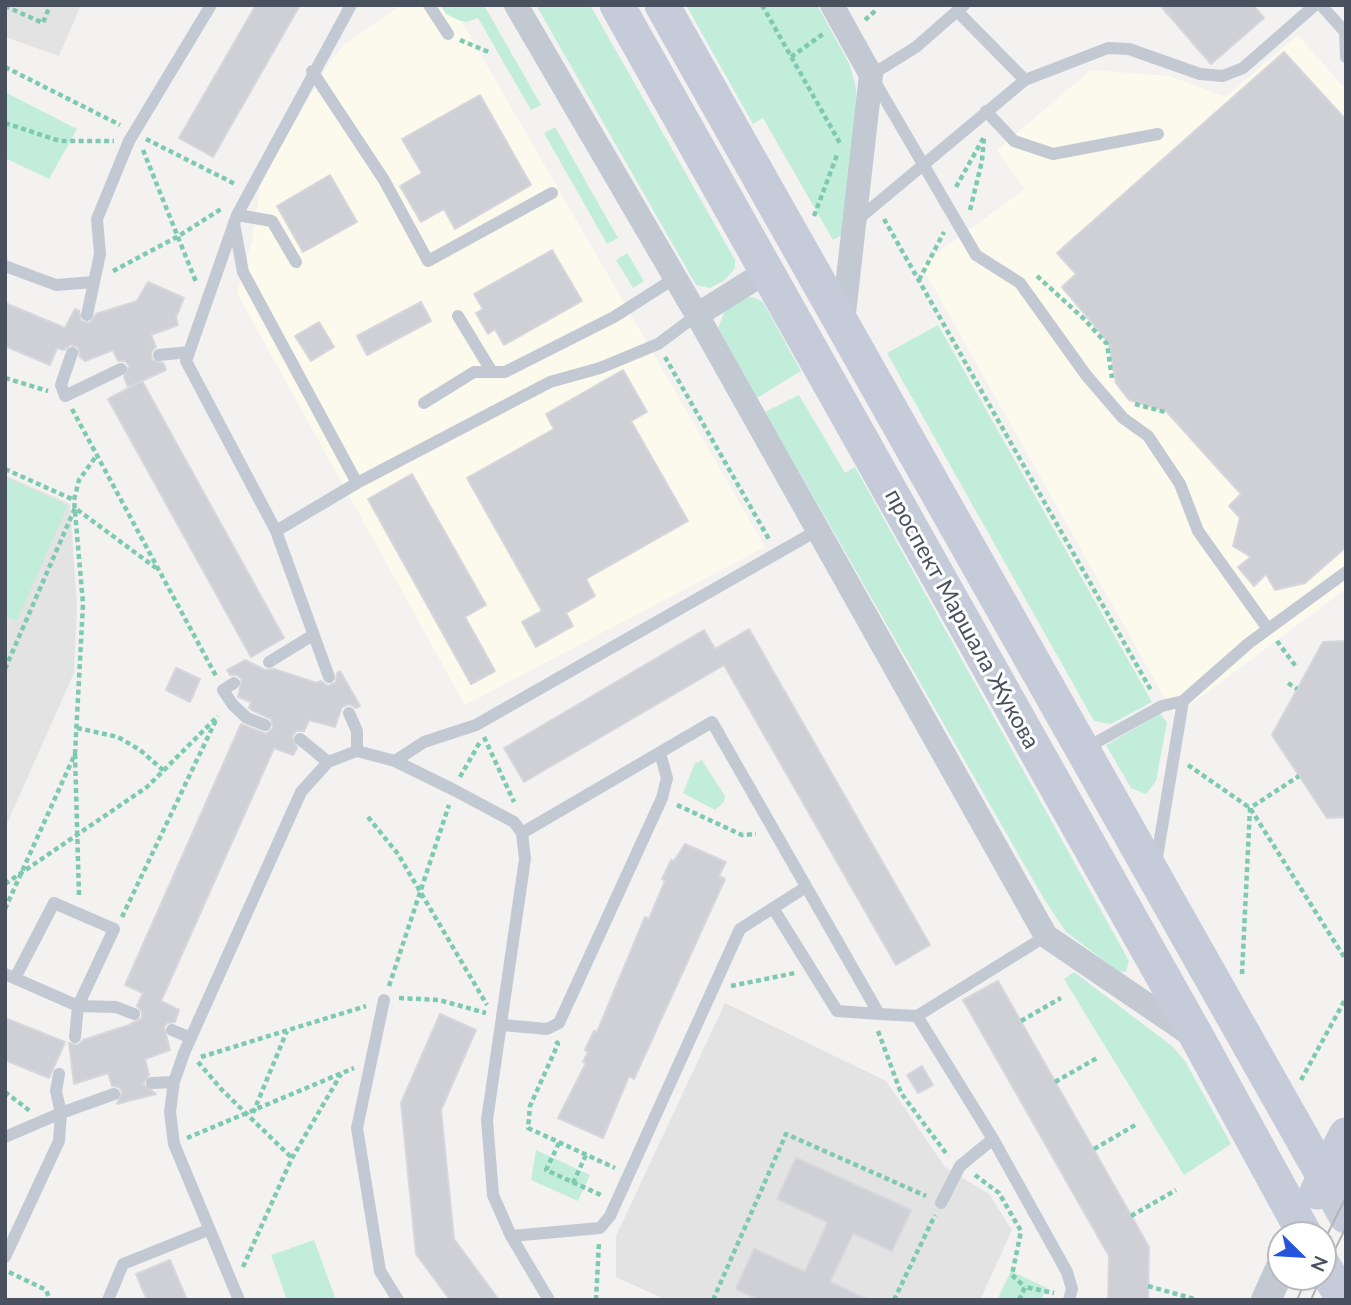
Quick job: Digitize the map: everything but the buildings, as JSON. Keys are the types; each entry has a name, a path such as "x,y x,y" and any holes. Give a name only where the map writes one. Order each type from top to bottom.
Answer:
{"main road":[{"name":"проспект Маршала Жукова","path":"617,5 1198,1039 1294,1221"},
{"name":"проспект Маршала Жукова","path":"662,5 1346,1216"},
{"path":"1305,1221 1346,1135"}],"street":[{"path":"516,5 697,315 1046,936 1198,1039"},
{"path":"832,17 871,75 843,322"},
{"path":"697,315 767,271"}],"lane":[{"path":"87,315 100,254 97,219 132,137 211,5"},
{"path":"329,677 276,531 186,361 235,219 312,71 351,5"},
{"path":"429,5 448,34"},
{"path":"854,222 1025,80 1108,48 1129,49 1200,74 1223,76 1243,68 1315,5"},
{"path":"1321,5 1345,32 1346,57"},
{"path":"1025,80 961,8 916,47 871,75 975,255 1020,283 1051,330 1086,375 1124,418 1147,436 1159,451 1180,484 1198,531 1268,629"},
{"path":"312,71 384,180 428,261 552,193"},
{"path":"986,111 1014,141 1053,154 1158,134"},
{"path":"235,219 272,221 296,262"},
{"path":"235,219 243,272 357,484"},
{"path":"5,266 56,285 93,282"},
{"path":"424,403 474,372 505,372 614,317 675,278"},
{"path":"276,531 357,484 550,382 600,368 658,344 697,315"},
{"path":"458,316 492,372"},
{"path":"159,355 189,352"},
{"path":"72,353 61,385 65,396 121,369"},
{"path":"395,761 424,742 475,725 818,530"},
{"path":"1081,751 1162,706 1183,701 1268,629 1346,572"},
{"path":"269,662 313,635"},
{"path":"234,683 223,690 233,705 247,718 265,725"},
{"path":"1154,878 1183,701"},
{"path":"349,713 357,731 358,751"},
{"path":"522,833 712,722 879,1014"},
{"path":"300,739 328,762"},
{"path":"236,1293 174,1144 170,1112 174,1082 301,792 328,762 358,751 395,761 454,790 514,821 522,833 525,859 487,1120 493,1195 511,1236 549,1300"},
{"path":"502,1025 547,1029 559,1023 662,798 667,778 660,752"},
{"path":"511,1236 600,1228 616,1202 740,929 806,887"},
{"path":"75,1037 78,1006 114,929 54,902 10,976 78,1006 116,1007 134,1014"},
{"path":"773,908 838,1011 917,1016 1046,936"},
{"path":"384,1000 358,1128 380,1271 398,1300"},
{"path":"917,1016 993,1139 1067,1272 1072,1289 1069,1298"},
{"path":"172,1030 191,1038"},
{"path":"5,1257 59,1141 61,1112 56,1091 59,1074"},
{"path":"152,1083 174,1082"},
{"path":"5,1137 61,1112 114,1094"},
{"path":"941,1203 960,1166 993,1139"},
{"path":"108,1300 123,1264 208,1230"}],"path":[{"path":"5,6 43,23 50,5"},
{"path":"762,5 847,155"},
{"path":"865,20 875,11"},
{"path":"791,57 832,17"},
{"path":"448,34 491,53"},
{"path":"5,67 132,137 248,191"},
{"path":"5,123 61,141 132,137"},
{"path":"956,187 984,134 982,161 969,214"},
{"path":"132,137 205,306"},
{"path":"813,219 841,145"},
{"path":"93,282 177,237 248,191"},
{"path":"880,212 1156,698"},
{"path":"919,280 944,233"},
{"path":"658,344 777,554"},
{"path":"5,377 54,393"},
{"path":"74,412 218,680"},
{"path":"79,908 75,754 82,604 74,500 79,480 97,455"},
{"path":"5,469 74,500"},
{"path":"75,508 158,569"},
{"path":"5,669 75,508"},
{"path":"1268,629 1297,668"},
{"path":"1288,683 1297,688"},
{"path":"5,884 147,788 218,716 233,705"},
{"path":"114,929 127,911 218,716"},
{"path":"77,728 118,737 164,771"},
{"path":"384,1000 454,790 486,734 514,802 514,810"},
{"path":"5,909 75,754"},
{"path":"1188,768 1250,808 1346,960"},
{"path":"1250,808 1299,776"},
{"path":"662,798 742,835 775,832"},
{"path":"1241,975 1250,808"},
{"path":"292,1158 247,1115 195,1058 384,1000 409,996 439,1000 492,1014 398,854 368,817"},
{"path":"710,993 739,983 785,974 813,972"},
{"path":"1021,1021 1061,998"},
{"path":"1300,1080 1346,998"},
{"path":"547,1029 558,1044 530,1107 528,1128 629,1174"},
{"path":"253,1113 288,1030"},
{"path":"1055,1082 1097,1058"},
{"path":"174,1144 253,1113 372,1060"},
{"path":"236,1293 292,1158 341,1074"},
{"path":"5,1093 43,1120"},
{"path":"1094,1149 1137,1124"},
{"path":"713,1300 786,1134 941,1203 894,1300"},
{"path":"559,1143 547,1171 616,1202"},
{"path":"573,1182 586,1155"},
{"path":"1131,1216 1176,1190"},
{"path":"596,1300 600,1228"},
{"path":"5,1270 46,1290 50,1300"},
{"path":"1148,1286 1198,1300"},
{"path":"1019,1300 1025,1287 1069,1298"}],"shaded area":[{"path":"5,5 81,5 59,56 5,37"},
{"path":"401,5 452,5 765,547 465,705 237,293 252,241 261,181 331,60 344,45"},
{"path":"1298,35 1346,90 1346,589 1175,716 921,265 1025,189 997,150 1091,70 1169,76 1226,97"},
{"path":"5,475 70,504 77,605 74,673 5,828"},
{"path":"725,1003 886,1081 945,1167 989,1194 1012,1230 980,1300 666,1300 616,1277 616,1236"}],"green space":[{"path":"440,5 484,5 541,105 531,110 478,18 466,22 458,20 446,14"},
{"path":"536,5 590,5 735,260 735,268 725,280 710,288 696,285"},
{"path":"686,5 817,5 850,65 856,88 858,112 846,233 833,240 763,118 753,124"},
{"path":"5,92 77,129 49,179 5,158"},
{"path":"555,127 618,238 607,244 544,133"},
{"path":"627,253 644,281 633,288 616,260"},
{"path":"753,297 763,302 801,371 757,398 718,328 726,308 742,298"},
{"path":"938,325 1152,702 1111,724 1094,721 887,353"},
{"path":"799,395 845,473 855,467 1129,961 1126,972 1118,971 1066,932 1044,899 765,412"},
{"path":"5,477 68,505 17,621 5,616"},
{"path":"1160,714 1167,722 1156,781 1146,794 1131,788 1106,745"},
{"path":"702,760 725,796 724,802 715,810 683,793 695,763"},
{"path":"1074,972 1172,1046 1185,1061 1231,1144 1184,1175 1064,979"},
{"path":"536,1150 590,1175 578,1201 531,1180"},
{"path":"314,1240 336,1300 287,1300 271,1255"},
{"path":"1011,1271 1047,1288 1041,1300 997,1300"}],"tram line":[{"path":"1334,1221 1346,1197"},
{"path":"1337,1245 1346,1227"},
{"path":"1297,1300 1301,1291"},
{"path":"1311,1300 1315,1291"}]}
